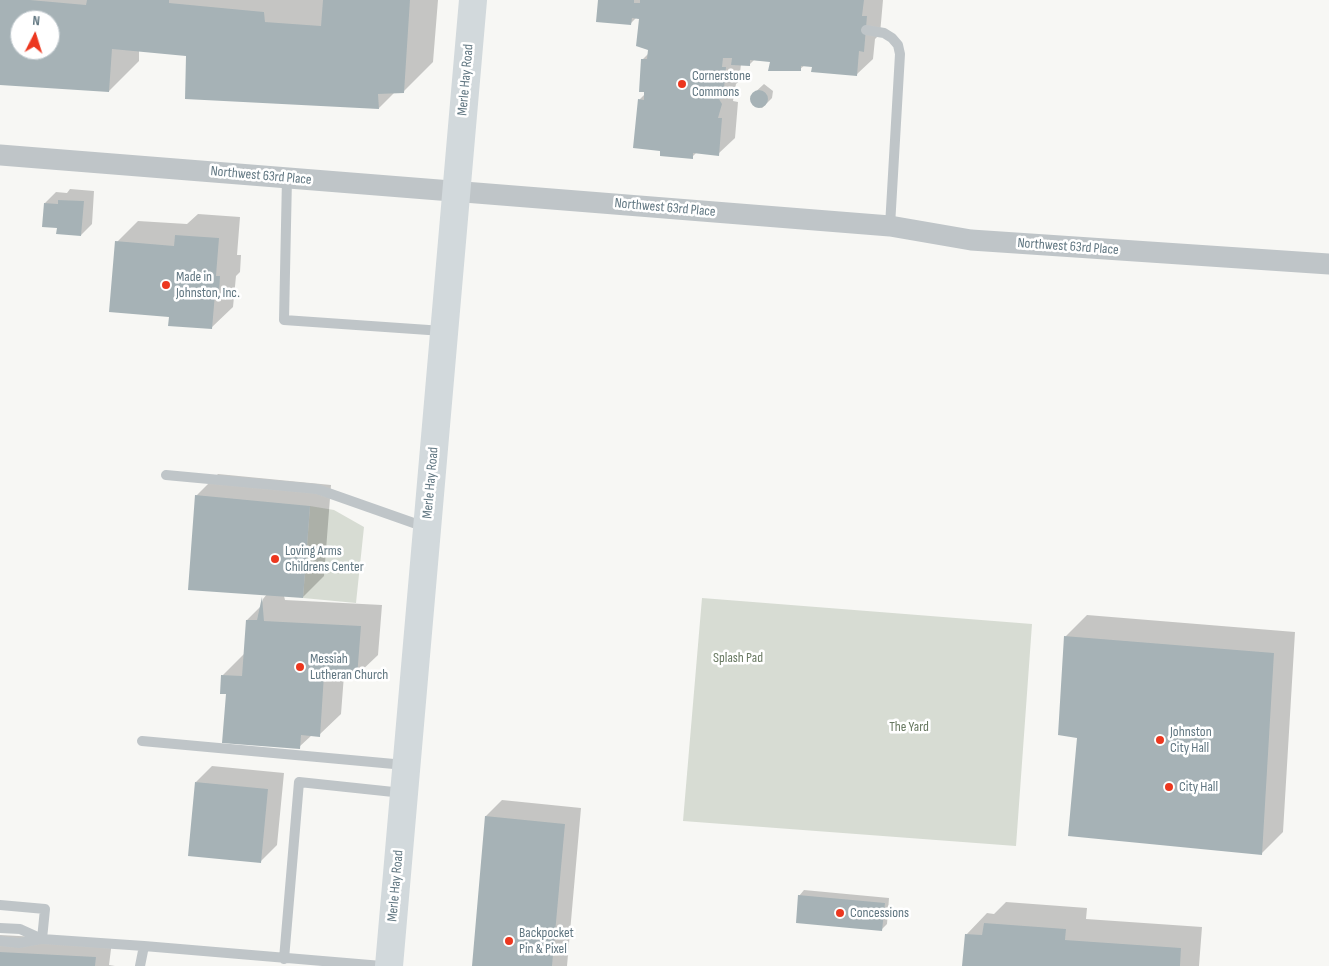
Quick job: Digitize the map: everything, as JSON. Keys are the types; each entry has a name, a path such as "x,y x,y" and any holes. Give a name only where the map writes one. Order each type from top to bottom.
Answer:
{"main road":[{"name":"Merle Hay Road","path":"389,966 473,0"}],"street":[{"name":"Northwest 63rd Place","path":"0,155 890,226 971,240 1329,264"}],"lane":[{"path":"866,30 875,30 892,38 898,45 900,54 890,226"},
{"path":"287,178 284,320 444,331"},
{"path":"166,475 317,489 427,528"},
{"path":"142,741 406,765"},
{"path":"284,958 299,782 404,793"},
{"path":"0,905 44,909 42,939"},
{"path":"0,928 20,929 42,939"},
{"path":"0,941 19,943 42,939 382,966"},
{"path":"140,966 144,946"}],"green space":[{"path":"310,506 334,510 364,527 356,603 303,598"},
{"name":"The Yard","path":"702,598 1032,624 1016,846 683,821"}],"building":[{"path":"0,0 30,0 86,5 87,0 169,0 169,3 264,12 265,22 321,26 323,0 410,0 404,93 378,94 379,109 185,99 186,56 112,49 109,92 0,85"},
{"name":"Cornerstone Commons","path":"598,0 634,0 634,3 640,3 640,0 864,0 862,16 867,16 864,52 859,51 857,76 811,72 812,67 801,66 801,71 768,71 770,62 750,60 750,66 731,65 732,58 723,58 722,67 726,67 723,99 719,99 722,104 718,118 722,118 719,156 693,153 693,159 660,156 660,151 633,148 638,99 644,100 644,92 639,92 641,59 647,59 648,50 636,46 639,19 632,18 631,25 596,22"},
{"path":"755,90 763,90 768,95 766,106 755,108 750,103 750,95"},
{"path":"58,200 84,201 81,236 56,234 57,228 42,227 44,203 58,204"},
{"name":"Made in Johnston, Inc.","path":"175,235 219,238 216,276 220,276 219,294 215,294 212,329 168,326 169,317 109,312 115,241 174,246"},
{"name":"Loving Arms Childrens Center","path":"195,495 310,506 303,598 188,590"},
{"name":"Messiah Lutheran Church","path":"262,597 264,621 361,626 357,677 324,675 320,737 301,735 300,749 222,743 226,694 220,694 221,675 242,676 246,620 257,620"},
{"name":"City Hall","path":"1064,636 1274,653 1262,855 1068,836 1077,738 1058,735"},
{"path":"195,782 268,789 261,863 188,856"},
{"path":"485,816 565,824 552,966 472,966"},
{"name":"Concessions","path":"798,895 885,903 882,931 796,923"},
{"path":"984,923 1066,929 1065,940 1181,948 1180,966 962,966 965,934 982,935"},
{"path":"0,952 96,957 95,966 0,966"}],"place":[{"name":"Cornerstone Commons","path":"682,84"},
{"name":"Made in Johnston, Inc.","path":"166,285"},
{"name":"Loving Arms Childrens Center","path":"275,559"},
{"name":"Messiah Lutheran Church","path":"300,667"},
{"name":"Johnston City Hall","path":"1160,740"},
{"name":"City Hall","path":"1169,787"},
{"name":"Concessions","path":"840,913"},
{"name":"Backpocket Pin & Pixel","path":"509,941"}],"park label":[{"name":"Splash Pad","path":"738,658"}]}
